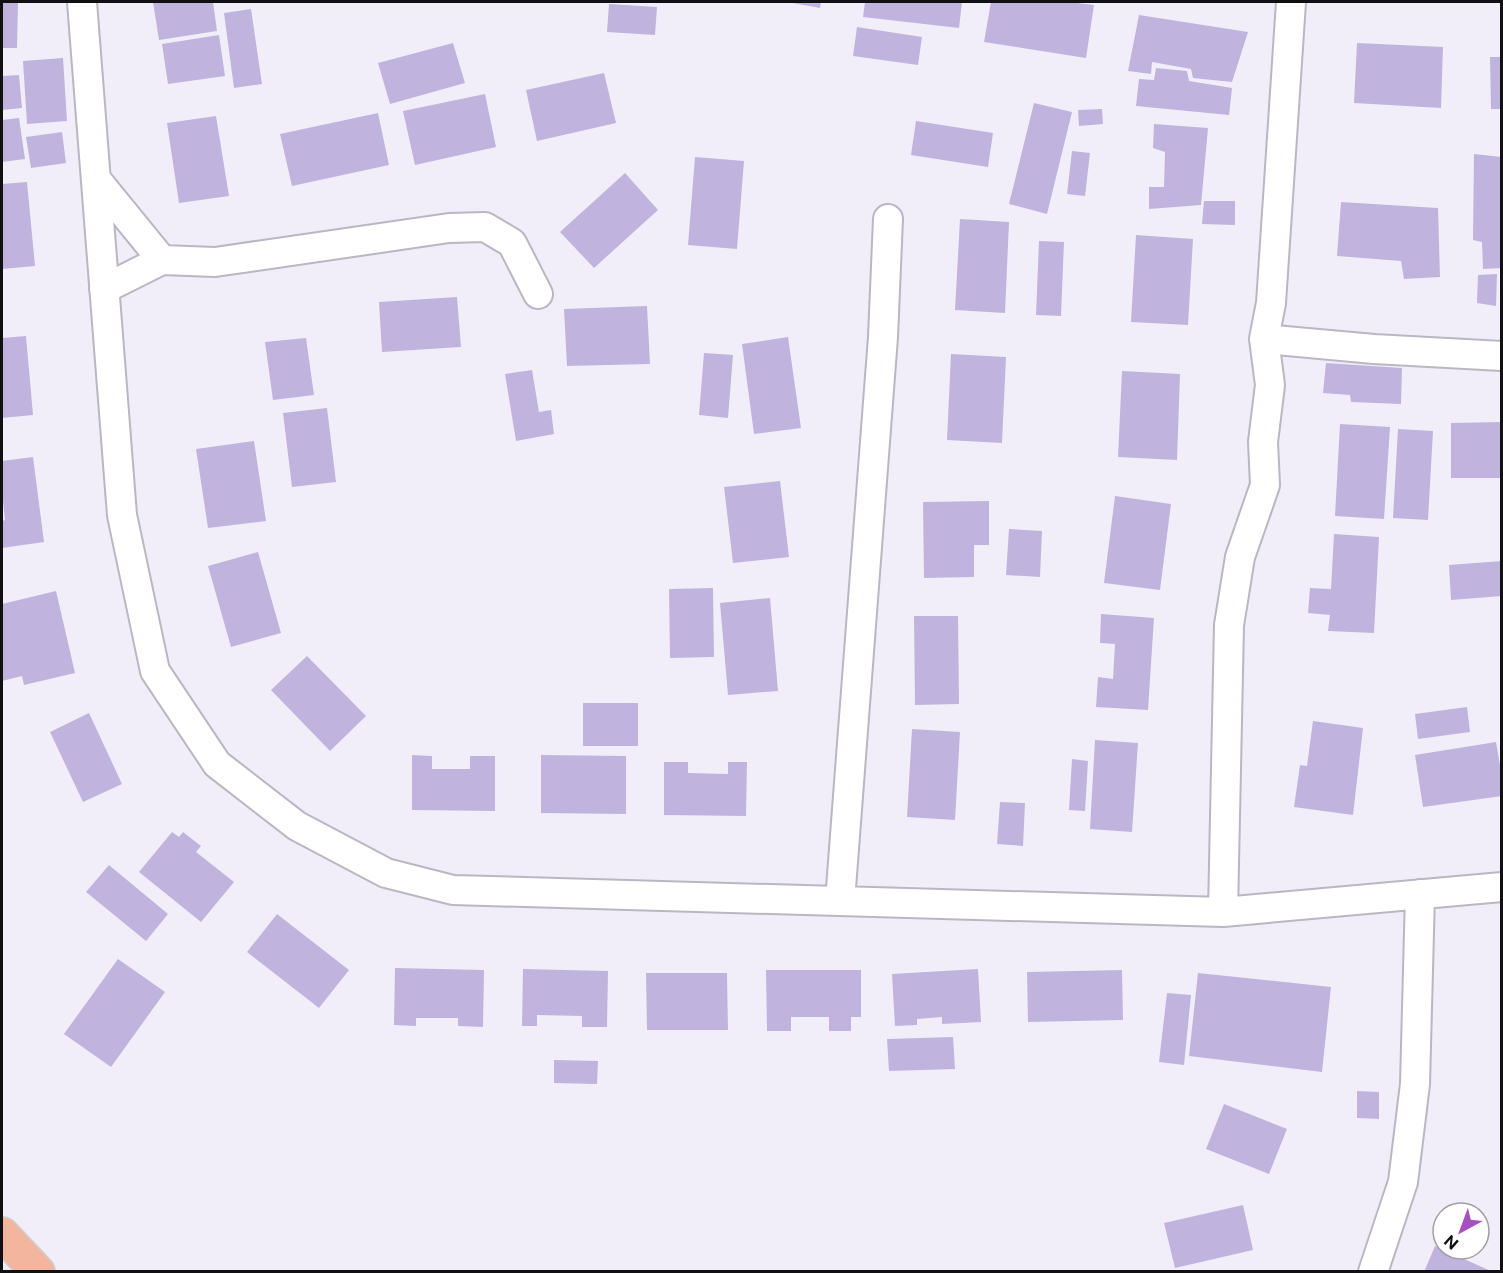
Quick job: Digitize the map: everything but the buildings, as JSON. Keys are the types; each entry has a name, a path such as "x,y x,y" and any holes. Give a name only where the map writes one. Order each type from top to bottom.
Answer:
{"main road":[{"path":"2,1234 38,1272"}],"street":[{"path":"82,2 122,514 155,671 217,764 297,826 386,873 453,890 1223,912 1502,887"},
{"path":"1223,912 1229,625 1240,557 1265,485 1263,442 1270,385 1264,339 1271,303 1291,2"},
{"path":"96,180 162,260"},
{"path":"840,901 883,337 888,219"},
{"path":"104,289 162,260 215,262 449,228 485,227 512,243 538,294"},
{"path":"1264,339 1374,349 1502,356"},
{"path":"1373,1272 1403,1182 1414,1084 1420,894"}]}
